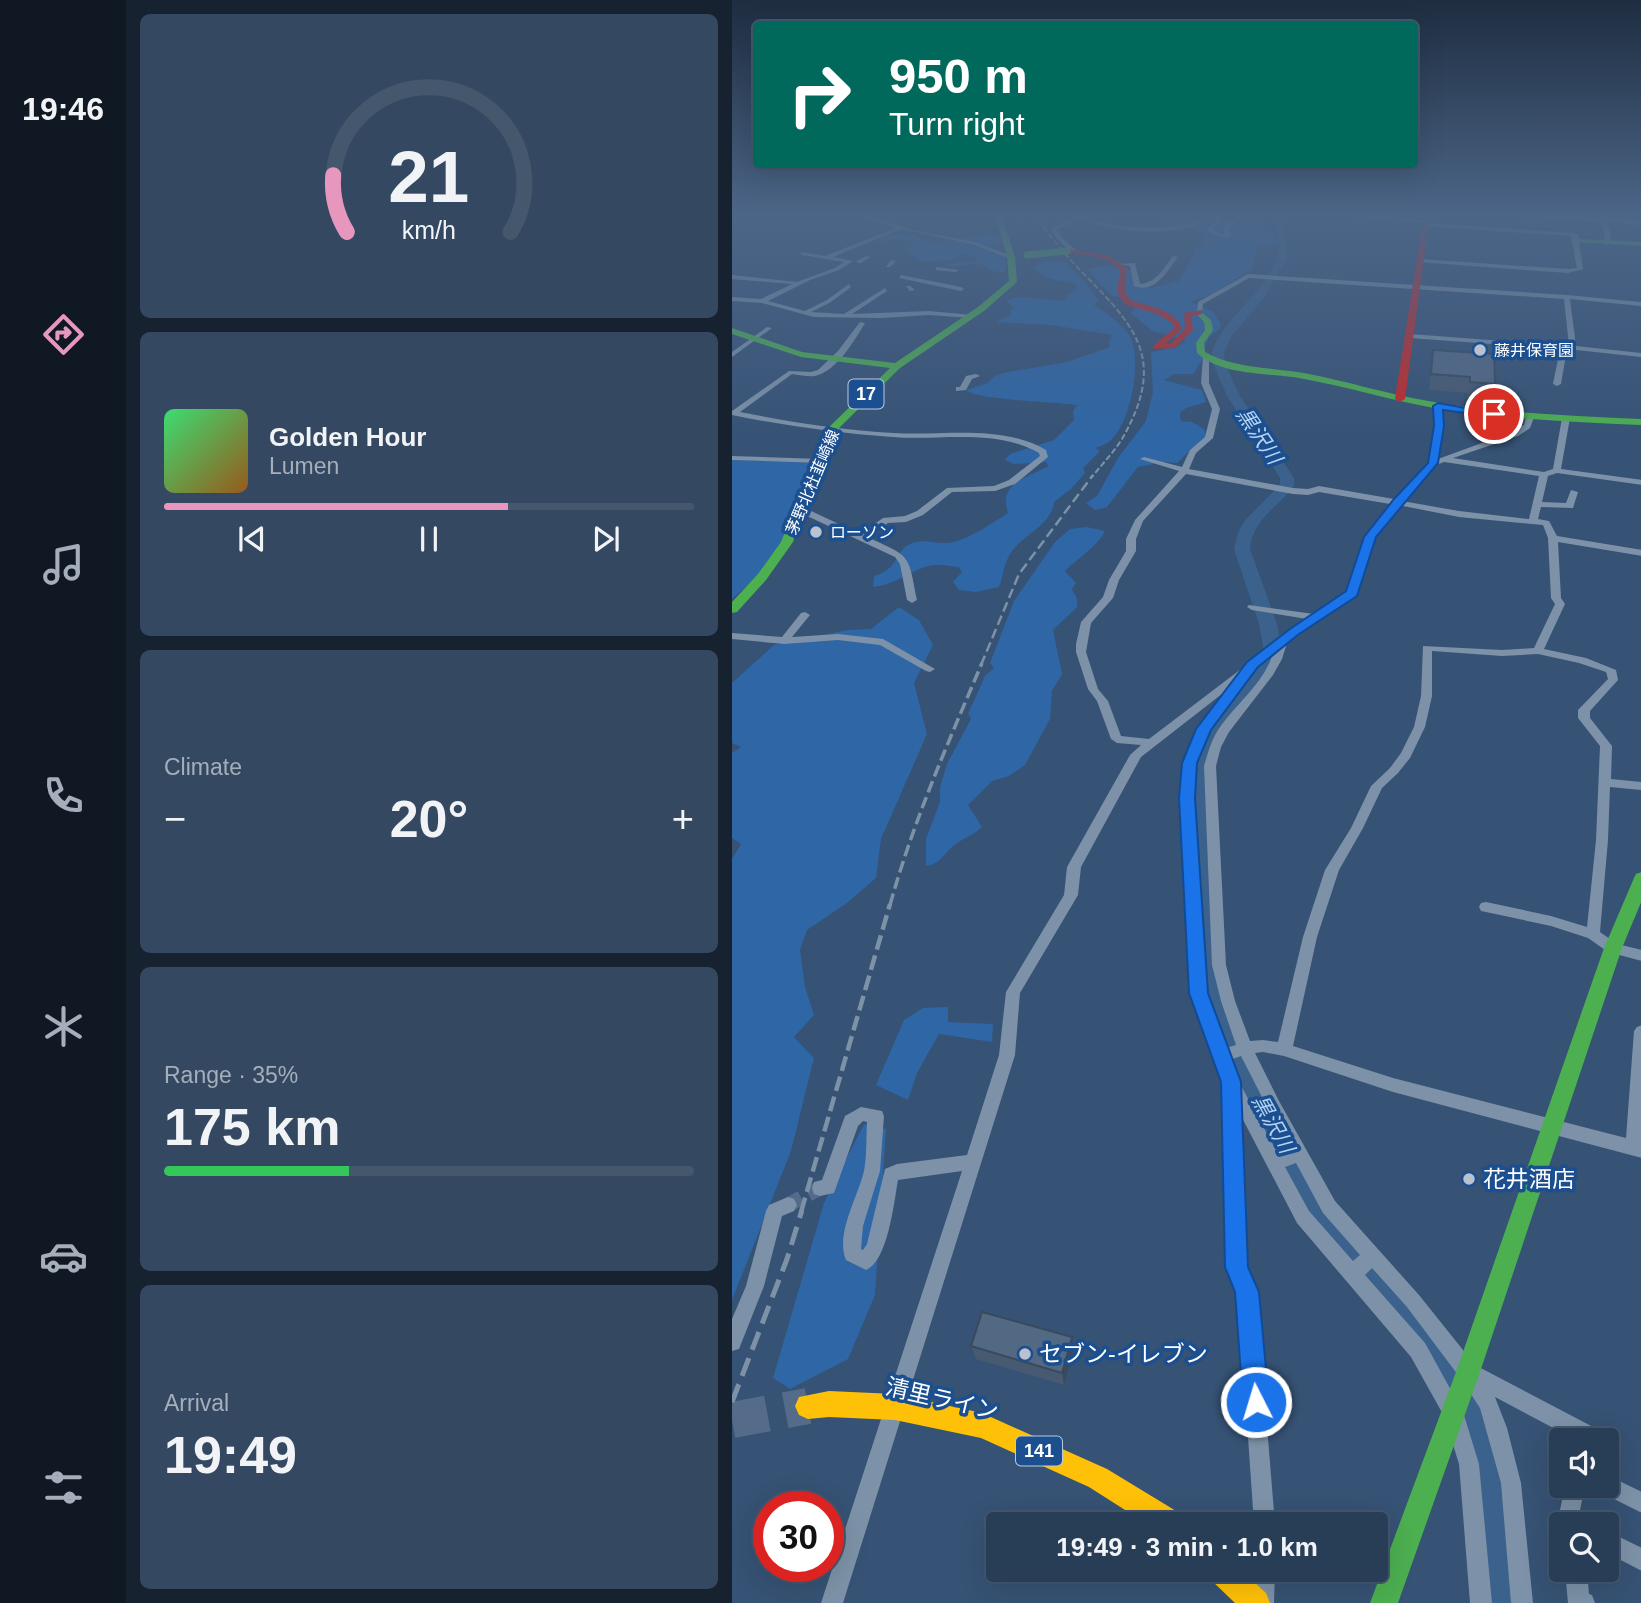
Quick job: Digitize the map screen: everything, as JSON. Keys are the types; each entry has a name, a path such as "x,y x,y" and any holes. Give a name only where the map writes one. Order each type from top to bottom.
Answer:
{"main road":[{"name":"茅野北杜韮崎線","path":"732,608 762,577 787,542 833,428 897,366 971,316 1006,288"},
{"path":"1121,288 1120,292 1127,302 1160,312 1170,317 1178,326 1176,331 1157,347 1172,346 1189,330 1187,315 1199,312 1208,321 1209,330 1199,349 1214,359 1306,376 1438,406 1530,416 1641,422"},
{"path":"1400,399 1416,288"},
{"path":"732,331 781,350 897,366"},
{"path":"1384,1603 1468,1372 1613,948 1641,878"},
{"name":"清里ライン","path":"807,1406 829,1404 895,1407 982,1426 1098,1478 1152,1512"},
{"path":"1234,1582 1256,1603"}],"street":[{"path":"762,301 788,288"},
{"path":"805,313 829,301 843,288"},
{"path":"1199,312 1200,303 1229,288"},
{"path":"1416,288 1641,303"},
{"path":"844,316 885,289"},
{"path":"1557,384 1568,348 1567,297"},
{"path":"732,299 762,301 805,313 844,316 929,313 971,316"},
{"path":"881,316 895,304"},
{"path":"733,413 791,372 818,374 835,359 862,323"},
{"path":"732,355 769,328"},
{"path":"1410,336 1641,355"},
{"path":"1151,743 1117,739 1102,701 1093,689 1081,644 1086,622 1108,598 1114,580 1131,551 1131,539 1139,520 1184,471 1193,452 1209,438 1216,409 1205,383 1214,359"},
{"path":"959,389 969,378 976,376"},
{"path":"1433,463 1439,426 1438,406"},
{"path":"733,413 780,423 893,435 981,436 1036,446 1044,457 1013,482 995,488 950,490 920,513 906,519 886,520 860,538"},
{"path":"832,1603 1007,1055 1013,992 1071,895 1074,867 1136,755 1280,642 1352,593 1370,537 1433,463 1515,434 1527,426 1530,416"},
{"path":"1557,471 1566,418"},
{"path":"732,458 820,461"},
{"path":"1144,459 1184,471 1293,491 1308,492 1319,489 1459,514 1546,523 1553,538 1556,598 1560,604 1538,651"},
{"path":"1443,460 1544,474 1557,471 1641,483"},
{"path":"1533,521 1544,474"},
{"path":"1539,504 1570,506 1574,492"},
{"path":"800,513 806,512 898,555 905,563 912,600"},
{"path":"1553,538 1641,553"},
{"path":"1259,609 1316,617"},
{"path":"784,641 805,615"},
{"path":"732,636 784,641 838,637 882,642 930,669"},
{"path":"1280,642 1275,667 1222,730 1213,747 1210,766 1206,915 1198,993 1300,1154 1363,1265 1453,1412 1469,1464 1480,1603"},
{"path":"1284,1050 1302,960 1332,868 1354,834 1379,783 1397,767 1416,739 1429,674 1427,648 1502,653 1538,651 1582,660 1611,670 1613,680 1584,710 1584,718 1606,746 1602,840 1593,934"},
{"path":"1252,664 1248,674 1204,729 1189,763 1187,798 1206,915 1228,1001 1234,1052 1231,1082 1237,1267 1247,1292 1263,1512"},
{"path":"1603,782 1641,786"},
{"path":"1486,907 1551,921 1593,934 1613,948 1641,956"},
{"path":"1234,1052 1263,1046 1284,1050 1393,1085 1637,1149 1641,1031"},
{"path":"1231,1082 1303,1217 1413,1301 1468,1372 1492,1416 1511,1483 1522,1603"},
{"path":"820,1188 828,1187 851,1121 860,1114 876,1116 872,1171 854,1226 851,1245 852,1254 866,1261 875,1247 891,1175 974,1162"},
{"path":"1274,1163 1300,1154"},
{"path":"732,1342 755,1286 775,1212 789,1205"},
{"path":"1468,1372 1575,1428"},
{"path":"1619,1491 1641,1503"},
{"path":"1619,1548 1641,1560"},
{"path":"1263,1603 1264,1582"},
{"path":"1577,1582 1578,1600 1584,1603"}],"shaded area":[{"path":"1077,288 1089,288 1098,300 1094,305 1128,333 1133,344 1133,389 1124,420 1117,432 1110,441 1096,448 1100,451 1083,468 1085,473 1071,489 1054,502 1043,523 1012,551 999,587 976,592 959,590 953,582 962,572 959,567 938,565 925,567 887,584 873,587 874,576 888,569 910,544 921,541 943,543 961,540 1008,513 1006,503 1010,488 1048,466 1046,462 1014,464 1005,460 1010,454 1054,440 1074,420 1073,411 1077,405 985,396 966,390 988,383 993,377 1003,373 1067,362 1110,347 1112,335 1051,325 996,322 1012,314 1010,311 1013,307 1007,301 1018,297 1062,301"},
{"path":"1104,288 1222,288 1191,302 1214,312 1221,325 1219,330 1209,337 1203,351 1206,354 1193,374 1174,374 1164,380 1202,390 1206,402 1186,408 1180,413 1181,421 1192,422 1204,429 1206,436 1177,463 1164,462 1138,467 1107,507 1095,510 1086,503 1097,496 1118,458 1146,421 1153,392 1151,352 1177,347 1186,340 1153,331 1131,314 1136,304 1128,298 1112,296"},
{"path":"732,460 816,463 793,521 775,553 750,583 732,599"},
{"path":"1087,527 1105,531 1093,547 1065,571 1076,583 1072,589 1077,599 1077,607 1053,630 1062,674 1052,691 1050,719 1025,765 1009,776 992,781 968,805 982,827 953,846 938,861 926,866 926,839 940,802 940,787 947,764 971,719 968,714 985,676 994,668 990,663 1014,601 1055,542 1070,529"},
{"path":"899,607 919,620 933,645 914,683 927,734 881,839 876,878 847,903 807,930 800,950 805,987 814,1015 794,1037 814,1058 791,1151 732,1300 732,859 741,844 732,838 732,753 741,747 732,743 732,683 774,645 847,630 871,629"},
{"path":"948,1007 948,1022 993,1024 992,1042 939,1034 917,1073 908,1100 876,1085 904,1020 923,1008"},
{"path":"864,1124 886,1129 875,1295 848,1359 790,1389 773,1378 824,1203"}],"building":[{"path":"1433,350 1494,354 1495,384 1470,382 1470,377 1431,374"},
{"name":"セブン-イレブン","path":"982,1312 1072,1337 1062,1373 971,1346"}],"waterway":[{"name":"黒沢川","path":"1265,288 1228,333 1218,352 1225,379 1245,415 1287,478 1287,486 1251,522 1246,530 1242,549 1268,624 1274,657 1206,744 1201,764 1212,993 1229,1039 1256,1096 1329,1225 1437,1353 1484,1432 1497,1505 1505,1603"}],"tunnel":[{"path":"788,1205 820,1188"},
{"path":"732,1420 808,1406"}],"railway":[{"path":"1092,477 1122,439 1136,410 1143,386 1143,364 1138,344 1129,325 1097,288"},
{"path":"981,665 1019,574 1093,475"},
{"path":"890,905 920,813 982,663"},
{"path":"801,1212 890,904"},
{"path":"732,1402 787,1259 802,1210"}],"traffic: fast":[{"path":"732,609 762,577 787,542 833,428 897,366 981,309 1006,288"},
{"path":"1199,312 1208,322 1209,330 1200,343 1201,353 1222,363 1305,376 1402,399 1461,409 1538,417 1642,422"},
{"path":"732,331 801,354 897,366"},
{"path":"1384,1603 1468,1372 1613,948 1642,878"}],"traffic: slow":[{"path":"808,1406 829,1404 895,1407 982,1426 1098,1478 1152,1512"},
{"path":"1234,1582 1256,1603"}],"traffic: jam":[{"path":"1122,288 1127,302 1160,312 1176,322 1178,329 1157,347 1172,346 1189,330 1187,315 1199,312"},
{"path":"1400,399 1416,288"}],"place":[{"name":"藤井保育園","path":"1480,350"},
{"name":"ローソン","path":"816,532"},
{"name":"花井酒店","path":"1469,1179"},
{"name":"セブン-イレブン","path":"1025,1354"}],"route":[{"path":"1256,1402 1247,1292 1237,1267 1231,1082 1198,993 1187,798 1189,763 1204,729 1248,674 1252,664 1352,593 1370,537 1433,463 1439,426 1438,406 1494,414"}]}
